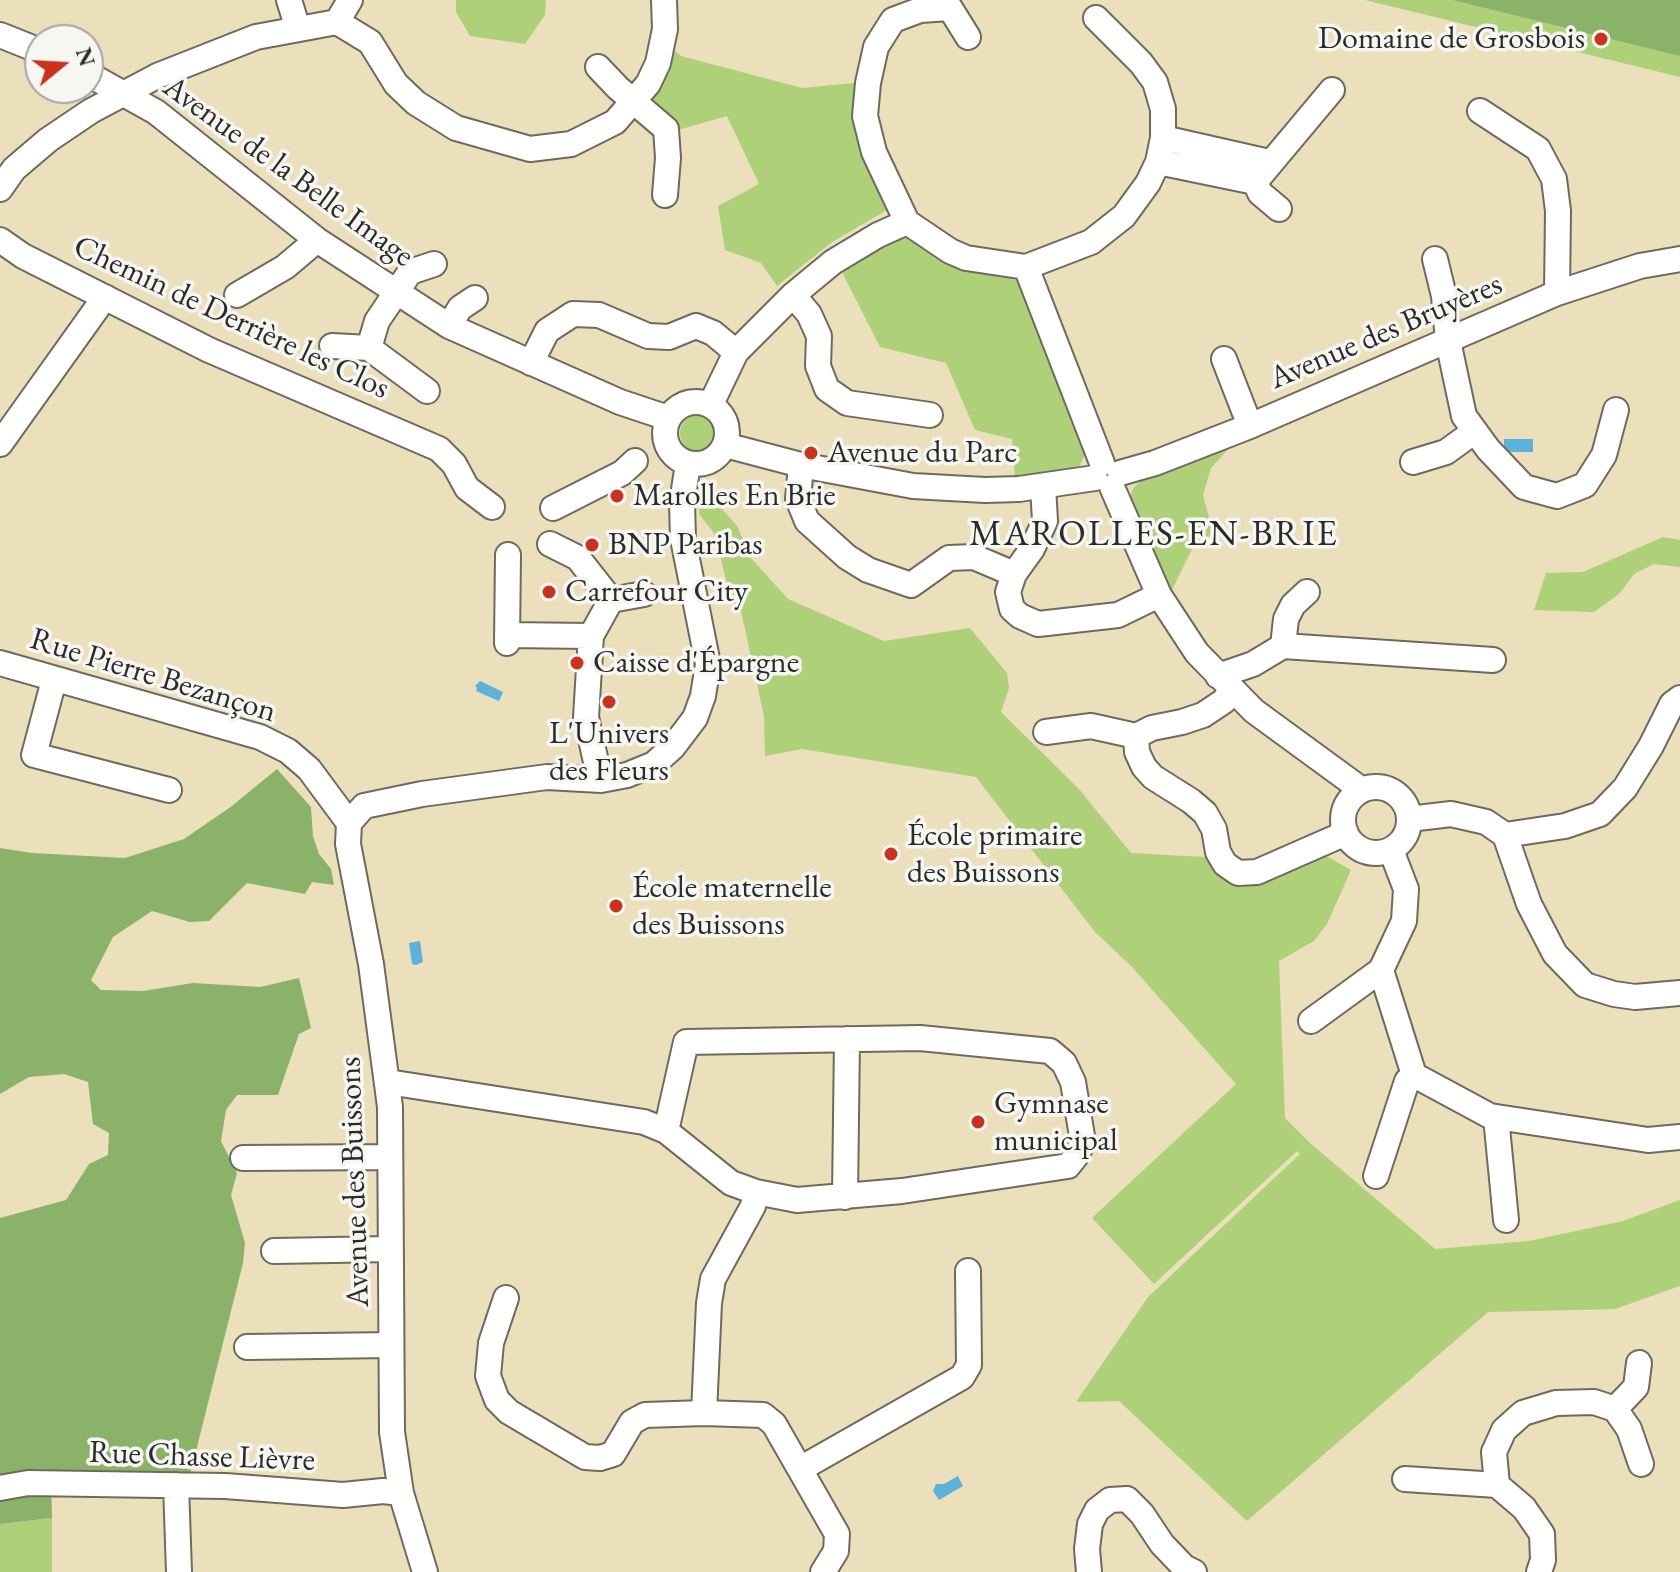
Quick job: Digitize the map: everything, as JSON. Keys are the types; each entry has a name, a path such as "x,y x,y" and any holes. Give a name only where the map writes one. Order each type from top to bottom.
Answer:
{"street":[{"path":"289,0 298,29"},
{"path":"337,22 350,0"},
{"path":"0,189 14,169 48,140 91,111 181,65 256,37 337,22 370,42 396,84 416,103 456,128 530,149 571,144 615,122 648,84 658,63 665,29 664,0"},
{"path":"968,37 950,8 920,10 893,20 876,47 868,83 865,116 874,152 907,222 966,258 1026,267 1091,242 1124,216 1148,183 1158,162 1163,138 1163,109 1155,82 1141,63 1096,18"},
{"path":"0,35 24,45"},
{"path":"598,67 666,129 668,158 665,195"},
{"name":"Avenue de la Belle Image","path":"104,83 156,112 317,240 449,326 620,402 668,418"},
{"path":"1255,182 1332,90"},
{"path":"1480,111 1538,149 1554,179 1558,211 1557,293"},
{"path":"1163,138 1269,162"},
{"path":"1158,162 1255,182"},
{"path":"1255,182 1260,193 1279,209"},
{"path":"711,404 736,352 793,295 833,262 907,222"},
{"name":"Chemin de Derrière les Clos","path":"0,240 23,256 209,350 439,449 454,464 467,488 492,507"},
{"path":"237,295 285,267 317,240"},
{"path":"1435,259 1464,416 1488,449 1524,487 1557,496 1585,485 1604,455 1616,410"},
{"name":"Avenue des Bruyères","path":"725,445 801,465 913,486 985,490 1043,486 1107,475 1155,463 1250,426 1557,293 1640,266 1680,259"},
{"path":"369,348 377,321 410,272 434,264"},
{"path":"1026,267 1107,475 1159,595 1197,653 1225,683 1275,729 1362,790"},
{"path":"793,295 809,314 819,336 818,366 827,389 847,403 930,415"},
{"path":"0,444 105,297"},
{"path":"449,326 460,308 475,298"},
{"path":"531,363 547,331 573,314 599,315 648,336 669,337 696,326 713,333 736,352"},
{"path":"332,346 369,348 427,391"},
{"path":"1224,359 1250,426"},
{"path":"685,403 711,404 726,423 728,435 725,445 715,459 703,464 688,464 670,451 665,439 668,418 685,403"},
{"path":"1413,462 1446,452 1475,431"},
{"path":"553,508 622,473 635,461"},
{"path":"349,823 364,806 422,794 547,777 601,780 627,775 654,764 673,747 695,718 703,696 708,664 683,539 682,502 688,464"},
{"path":"801,465 798,499 807,521 847,557 868,570 911,585 949,558 974,557 1014,574"},
{"path":"1043,486 1045,521 1032,549 1014,574 1008,592 1012,609 1038,624 1118,615 1159,595"},
{"path":"550,544 578,558 611,600"},
{"path":"508,555 507,639 591,636"},
{"path":"1283,646 1286,619 1293,605 1307,592"},
{"path":"611,600 644,594"},
{"path":"596,762 586,717 591,636 611,600"},
{"path":"1225,683 1283,646 1493,660"},
{"name":"Rue Pierre Bezançon","path":"0,663 260,737 288,751 309,769 349,823"},
{"path":"54,680 34,755 169,790"},
{"path":"1046,732 1091,726 1136,736 1152,728 1203,715 1224,701 1225,683"},
{"path":"1505,835 1565,826 1600,814 1625,788 1672,704 1680,698"},
{"path":"1136,736 1137,752 1144,767 1153,777 1205,813 1214,829 1218,852 1225,864 1238,873 1257,872 1346,833"},
{"path":"1376,787 1391,791 1404,803 1409,819 1407,832 1401,841 1391,850 1372,853 1358,848 1346,833 1344,812 1350,799 1362,790 1376,787"},
{"path":"1409,819 1451,814 1486,822 1505,835 1529,904 1555,954 1585,985 1635,997 1680,993"},
{"name":"Avenue des Buissons","path":"349,823 348,844 371,964 388,1082 392,1432 401,1493 425,1572"},
{"path":"1311,1021 1381,970 1404,921 1406,889 1391,850"},
{"path":"1381,970 1414,1075 1490,1116 1648,1140 1680,1137"},
{"path":"388,1082 644,1122 666,1131 731,1183 756,1192 797,1200 1013,1176 1068,1166 1083,1142 1073,1082 1064,1063 1050,1051 920,1038 686,1042 666,1131"},
{"path":"845,1197 847,1039"},
{"path":"1376,1176 1407,1081 1414,1075"},
{"path":"1496,1117 1506,1220"},
{"path":"243,1158 390,1157"},
{"path":"704,1413 713,1279 753,1206 756,1192"},
{"path":"274,1251 391,1249"},
{"path":"800,1469 962,1377 969,1365 968,1271"},
{"path":"506,1298 491,1343 488,1376 497,1400 509,1412 585,1457 600,1458 613,1454 632,1422 645,1415 763,1415 774,1424 837,1534 836,1551 823,1572"},
{"path":"247,1347 391,1345"},
{"path":"1615,1409 1636,1387 1639,1363"},
{"path":"1497,1485 1494,1452 1504,1430 1523,1413 1556,1403 1594,1402 1615,1409 1629,1429 1641,1464"},
{"path":"1405,1479 1497,1485 1524,1508 1542,1534 1543,1560 1539,1572"},
{"name":"Rue Chasse Lièvre","path":"0,1488 28,1483 225,1486 343,1495 383,1491 401,1493"},
{"path":"176,1485 179,1572"},
{"path":"1089,1572 1087,1549 1090,1524 1097,1510 1110,1500 1127,1499 1142,1514 1162,1544 1184,1567 1194,1572"}],"green space":[{"path":"456,0 546,0 545,15 525,44 470,36 456,12"},
{"name":"Domaine de Grosbois","path":"1365,0 1680,0 1680,77"},
{"path":"1453,0 1680,0 1680,56"},
{"path":"672,48 681,56 802,88 864,82 868,159 887,210 832,242 777,286 761,263 725,250 718,206 759,184 727,116 678,130 651,99"},
{"path":"903,231 935,258 1020,281 1089,447 1078,469 1015,478 1012,439 975,430 946,363 880,347 842,272 867,249"},
{"path":"699,414 712,420 718,433 712,446 699,452 686,446 680,433 686,420"},
{"path":"1233,444 1211,468 1203,495 1213,533 1192,549 1170,594 1129,502 1133,488 1144,478"},
{"path":"702,486 737,526 751,558 788,599 884,641 970,628 1007,673 1009,688 1001,712 1079,789 1131,853 1204,857 1224,873 1321,853 1351,870 1327,924 1314,941 1279,961 1285,1118 1311,1144 1435,1249 1529,1241 1623,1221 1680,1200 1680,1286 1615,1309 1488,1312 1247,1521 1119,1401 1076,1402 1148,1297 1300,1154 1297,1151 1154,1284 1092,1218 1236,1084 1131,966 1095,932 976,777 802,749 765,756 764,716 741,611 734,610 714,533 699,514"},
{"path":"1663,537 1680,540 1680,567 1654,564 1634,574 1619,594 1594,612 1534,610 1546,573 1583,572"},
{"path":"277,769 311,807 313,836 319,854 331,869 334,885 312,882 305,894 247,883 209,921 190,922 152,911 113,937 91,980 101,990 143,991 193,983 260,987 299,978 311,1028 299,1034 278,1095 237,1095 226,1110 221,1141 237,1173 231,1195 245,1243 243,1263 189,1479 51,1477 52,1518 0,1524 0,1491 47,1476 0,1475 0,1218 66,1200 89,1164 108,1155 109,1133 93,1124 88,1082 64,1074 29,1077 0,1094 0,848 32,853 125,858 184,839 232,806"},
{"path":"52,1518 52,1572 0,1572 0,1524"}],"water":[{"path":"1504,439 1533,439 1533,452 1504,452"},
{"path":"480,681 503,692 499,701 476,691 475,686"},
{"path":"420,941 423,962 412,964 409,943"},
{"path":"958,1476 963,1486 939,1500 933,1491 936,1484 944,1484"}],"place":[{"name":"Domaine de Grosbois","path":"1601,39"},
{"name":"Avenue du Parc","path":"811,453"},
{"name":"Marolles En Brie","path":"617,496"},
{"name":"BNP Paribas","path":"592,545"},
{"name":"Carrefour City","path":"549,592"},
{"name":"Caisse d'Épargne","path":"577,663"},
{"name":"L'Univers des Fleurs","path":"609,702"},
{"name":"École primaire des Buissons","path":"891,854"},
{"name":"École maternelle des Buissons","path":"616,906"},
{"name":"Gymnase municipal","path":"978,1122"}],"district":[{"name":"MAROLLES-EN-BRIE","path":"1154,535"}]}
